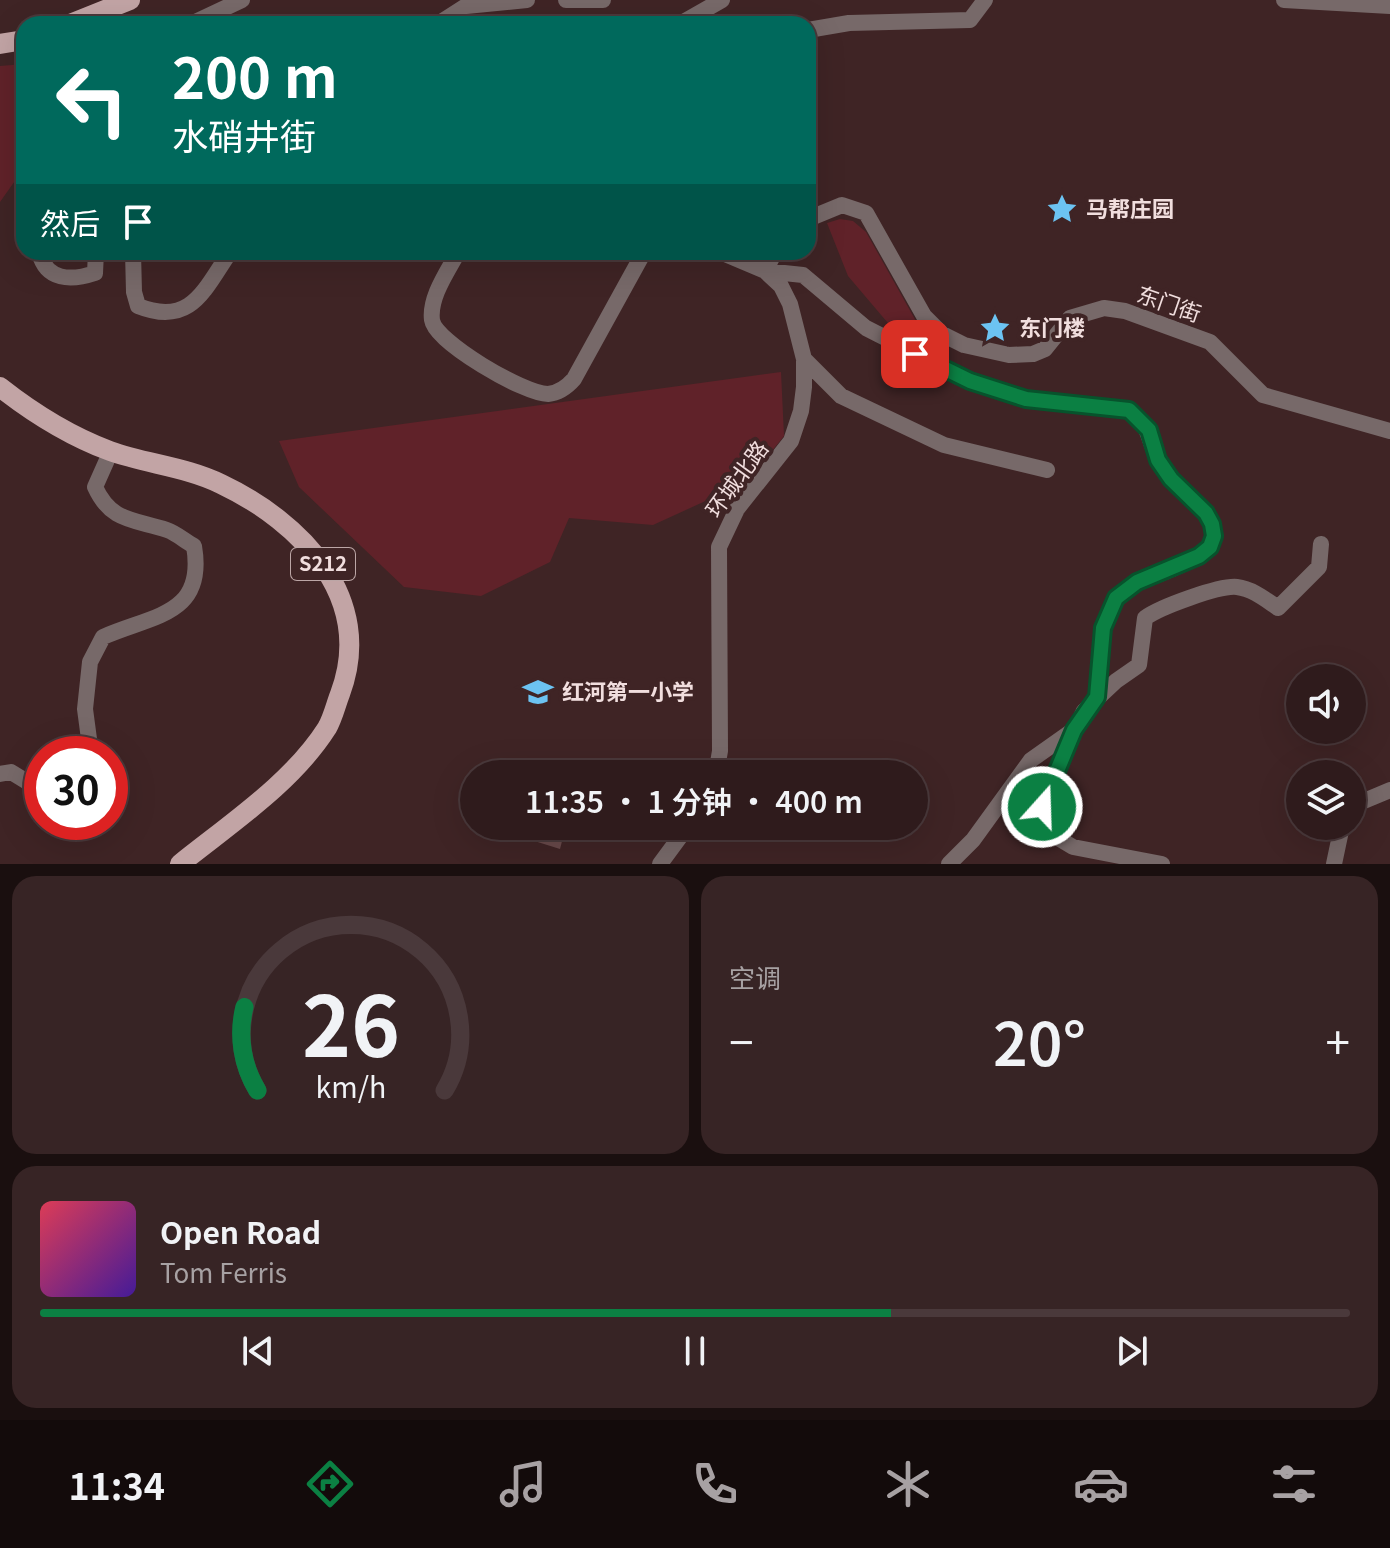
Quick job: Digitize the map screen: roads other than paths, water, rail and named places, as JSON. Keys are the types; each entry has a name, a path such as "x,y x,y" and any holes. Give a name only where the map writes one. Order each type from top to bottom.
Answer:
{"main road":[{"path":"90,16 130,0"},
{"name":"S212","path":"0,387 65,430 111,451 218,482 294,529 324,566 344,607 351,639 347,676 328,726 286,777 180,864"}],"street":[{"path":"208,16 242,0"},
{"path":"450,16 466,6 527,0"},
{"path":"566,0 603,0"},
{"path":"694,16 722,0"},
{"path":"816,29 849,23 930,24 970,20 985,0"},
{"path":"1284,0 1390,6"},
{"name":"东门街","path":"816,215 842,205 866,213 924,316 942,334 964,345 1009,355 1033,354 1045,349 1070,318 1104,308 1125,311 1210,342 1263,395 1390,431"},
{"path":"41,260 43,266 57,277 75,280 95,273 96,260"},
{"path":"133,260 134,292 138,306 177,314 198,299 225,260"},
{"path":"454,260 433,306 431,317 438,335 504,378 547,394 566,387 574,379 640,260"},
{"path":"739,260 765,271 803,275 866,328 970,381 1026,399 1117,408 1129,410 1141,418 1149,430 1158,460 1171,479 1206,513 1214,536 1210,547 1199,556 1137,582 1116,598 1103,628 1097,697"},
{"path":"765,271 766,260"},
{"path":"765,271 771,260"},
{"name":"环城北路","path":"718,760 719,547 737,509 791,441 801,411 804,359 790,304 781,286 765,271"},
{"path":"804,359 841,396 944,445 1047,470"},
{"path":"89,736 85,709 90,662 103,637 156,619 190,596 198,569 194,546 170,531 127,520 103,505 95,487 111,451"},
{"path":"1162,864 1073,847 1048,832 1042,807 1074,730 1097,697 1139,665 1145,618 1157,610 1235,587 1260,596 1278,608 1319,567 1321,544"},
{"path":"949,864 973,840 1031,760 1074,730"},
{"path":"0,774 11,772 24,780"},
{"path":"1366,800 1390,790"},
{"path":"660,864 678,840"},
{"path":"1334,864 1339,840"}],"place":[{"name":"马帮庄园","path":"1062,209"},
{"name":"东门楼","path":"995,328"},
{"name":"红河第一小学","path":"538,692"}]}
